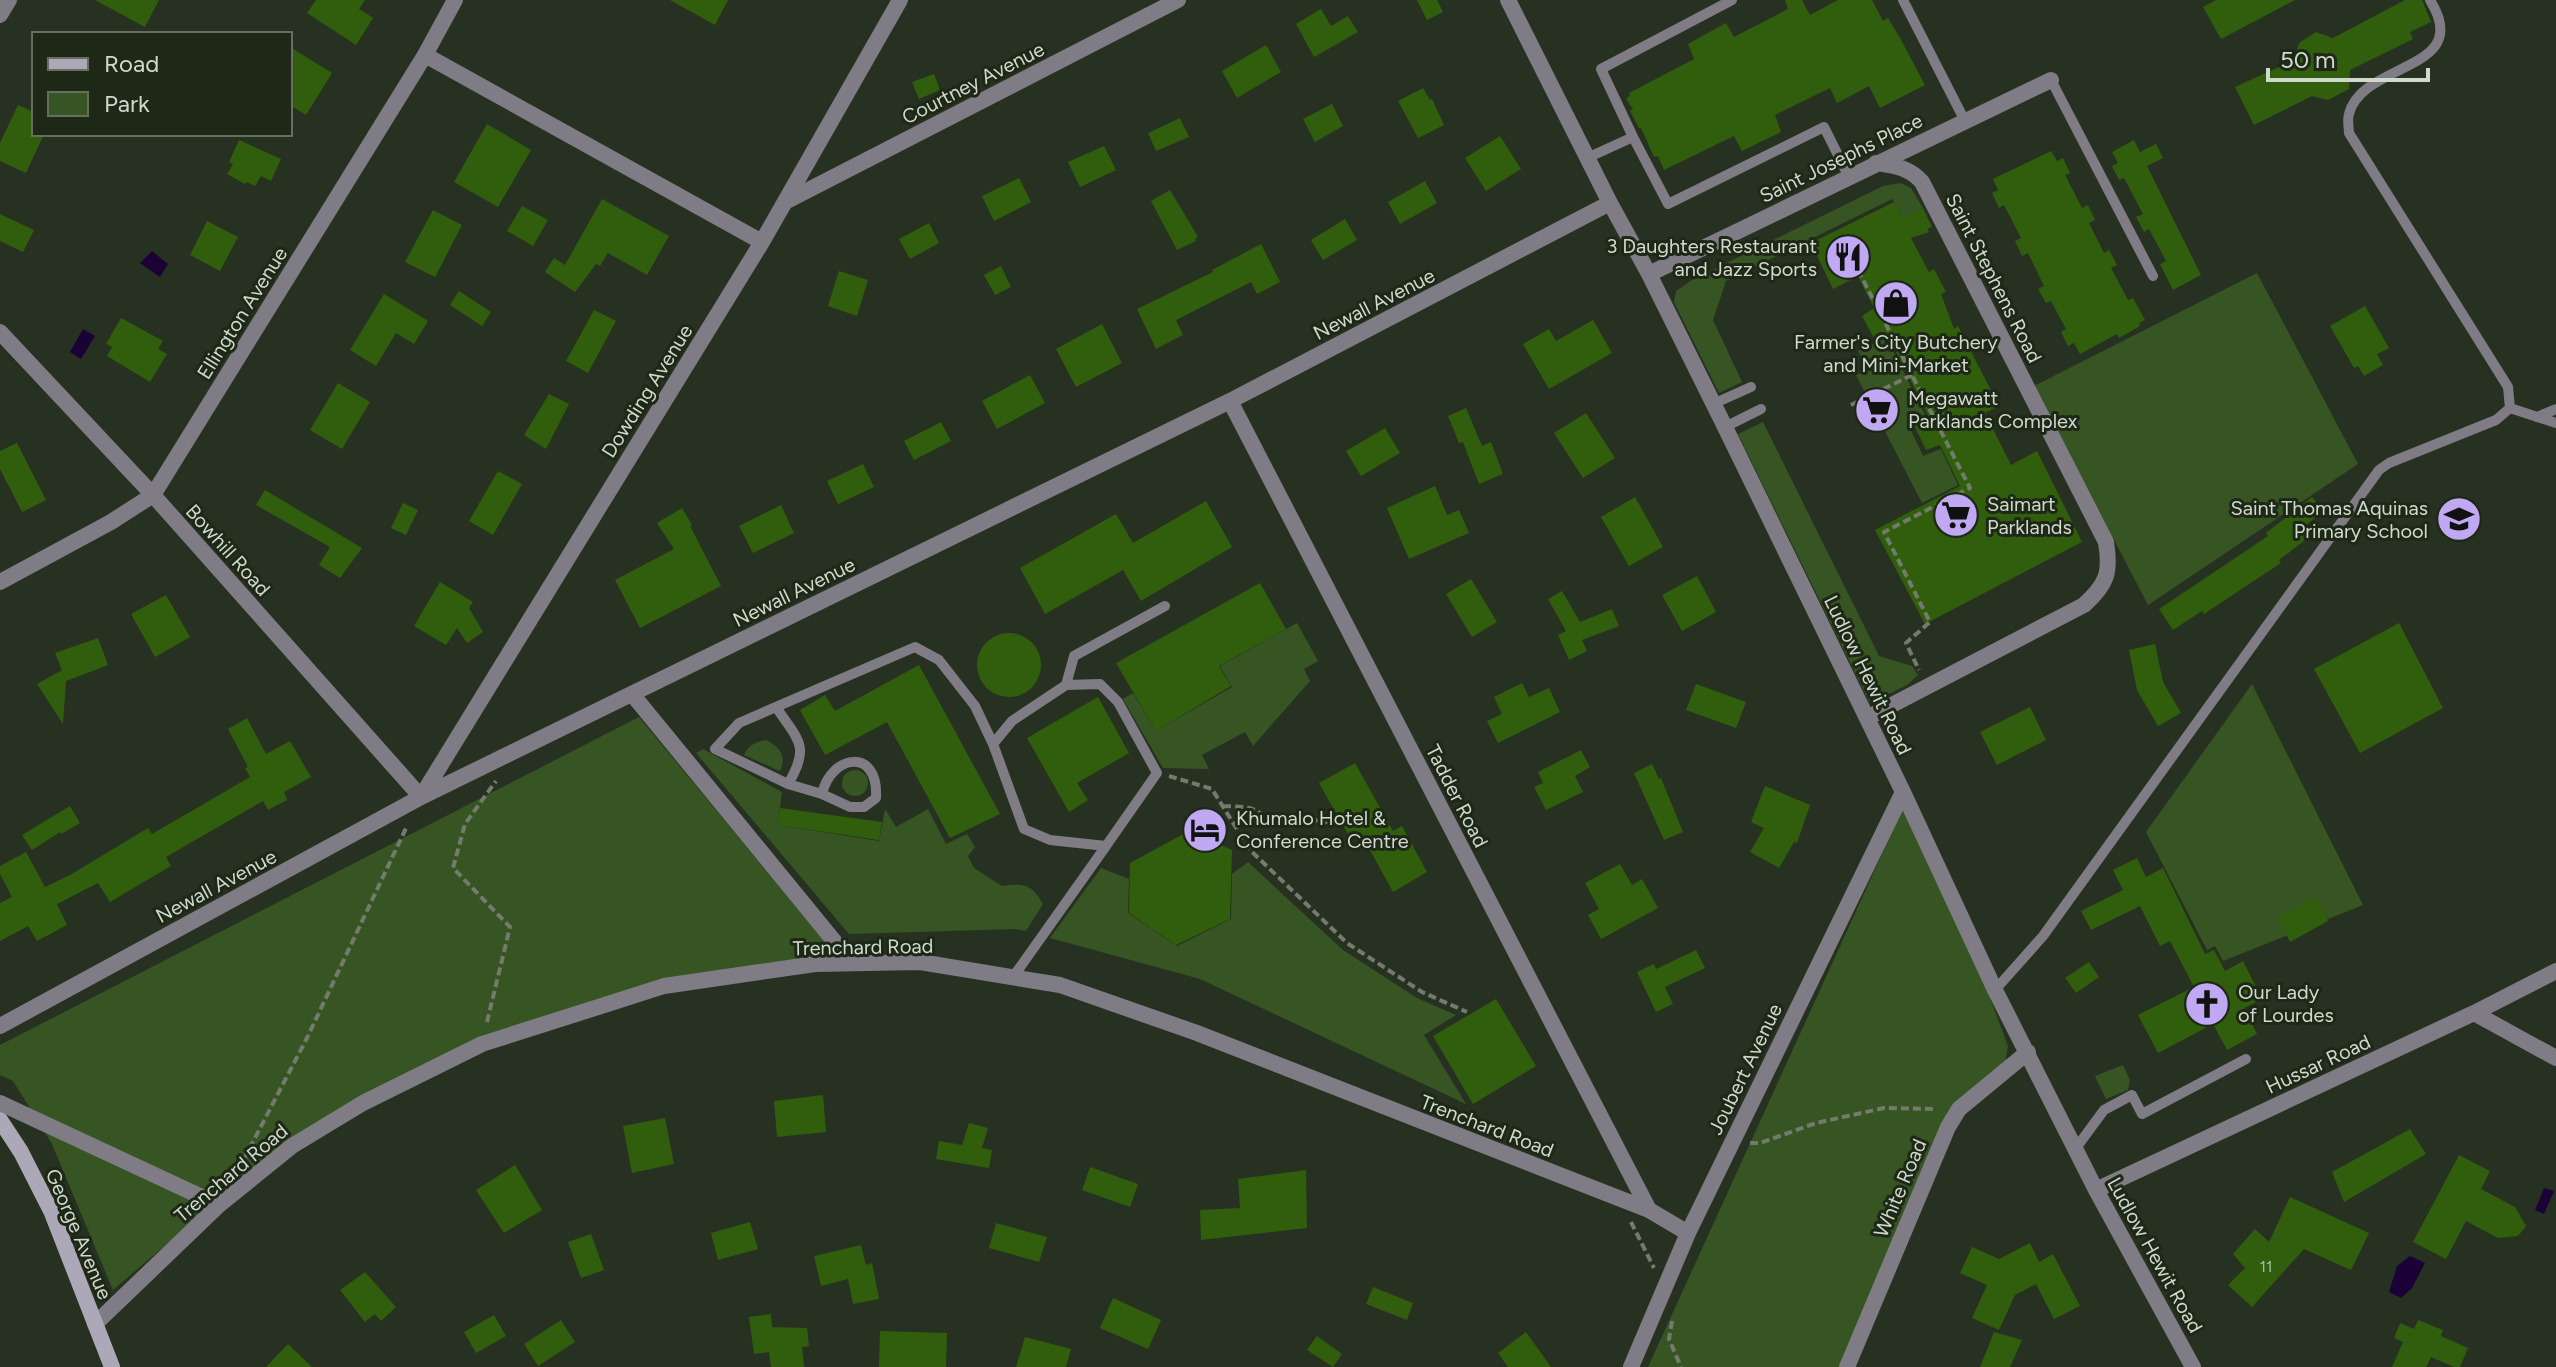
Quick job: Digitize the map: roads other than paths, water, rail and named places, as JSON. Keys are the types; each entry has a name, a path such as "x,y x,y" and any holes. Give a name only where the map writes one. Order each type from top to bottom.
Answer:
{"main road":[{"name":"George Avenue","path":"0,1120 21,1152 52,1213 112,1367"}],"street":[{"path":"0,15 9,0"},
{"name":"Ellington Avenue","path":"0,582 111,522 153,495 425,55 455,0"},
{"name":"Dowding Avenue","path":"421,797 762,242 900,0"},
{"name":"Courtney Avenue","path":"785,202 1178,0"},
{"path":"1510,4 1529,0"},
{"name":"Ludlow Hewit Road","path":"1510,4 1725,427 1903,792 1995,990 2096,1190 2193,1367"},
{"path":"425,55 762,242"},
{"name":"Saint Josephs Place","path":"1649,274 2051,80"},
{"name":"Saint Stephens Road","path":"1867,718 2084,605 2106,580 2110,562 2106,542 1922,182 1902,167 1876,163"},
{"name":"Newall Avenue","path":"0,1026 421,797 1230,401 1610,203"},
{"name":"Bowhill Road","path":"0,332 153,495 421,797"},
{"name":"Tadder Road","path":"1230,401 1649,1210"},
{"path":"632,694 852,963"},
{"name":"Joubert Avenue","path":"1631,1367 1688,1233 1903,792"},
{"name":"Trenchard Road","path":"95,1324 219,1205 292,1146 363,1103 482,1044 664,986 815,964 920,962 1060,985 1197,1033 1649,1210 1688,1233"},
{"name":"Hussar Road","path":"2096,1190 2474,1013 2556,971"},
{"path":"2474,1013 2556,1058"},
{"name":"White Road","path":"1847,1367 1948,1127 1959,1109 2028,1052"},
{"path":"0,1103 219,1205"}],"lane":[{"path":"1732,0 1601,69 1668,204 1824,127 1849,177"},
{"path":"1903,0 1965,121"},
{"path":"1995,990 2043,936 2379,470 2389,463 2496,420 2510,408 2508,387 2349,133 2349,114 2364,90 2428,55 2438,44 2440,15 2430,0"},
{"path":"2051,80 2153,276"},
{"path":"1587,158 1633,137"},
{"path":"1713,404 1751,387"},
{"path":"2510,408 2556,423"},
{"path":"1725,427 1761,409"},
{"path":"2537,417 2556,409"},
{"path":"1066,685 1074,656 1165,606"},
{"path":"822,794 825,779 845,763 861,763 870,768 877,780 876,798 864,807 850,807 822,794 788,784 715,749 739,723 915,647 939,660 975,706 993,744 1024,829 1050,840 1106,846"},
{"path":"993,744 1012,721 1066,685 1100,684 1118,702 1157,773 1013,977"},
{"path":"776,707 799,741 802,755 788,784"},
{"path":"2076,1148 2104,1110 2132,1095 2142,1114 2246,1059"}],"place":[{"name":"3 Daughters Restaurant and Jazz Sports","path":"1848,257"},
{"name":"Farmer's City Butchery and Mini-Market","path":"1896,303"},
{"name":"Megawatt Parklands Complex","path":"1877,410"},
{"name":"Saimart Parklands","path":"1956,515"},
{"name":"Saint Thomas Aquinas Primary School","path":"2459,519"},
{"name":"Khumalo Hotel & Conference Centre","path":"1205,830"},
{"name":"Our Lady of Lourdes","path":"2207,1004"}]}
